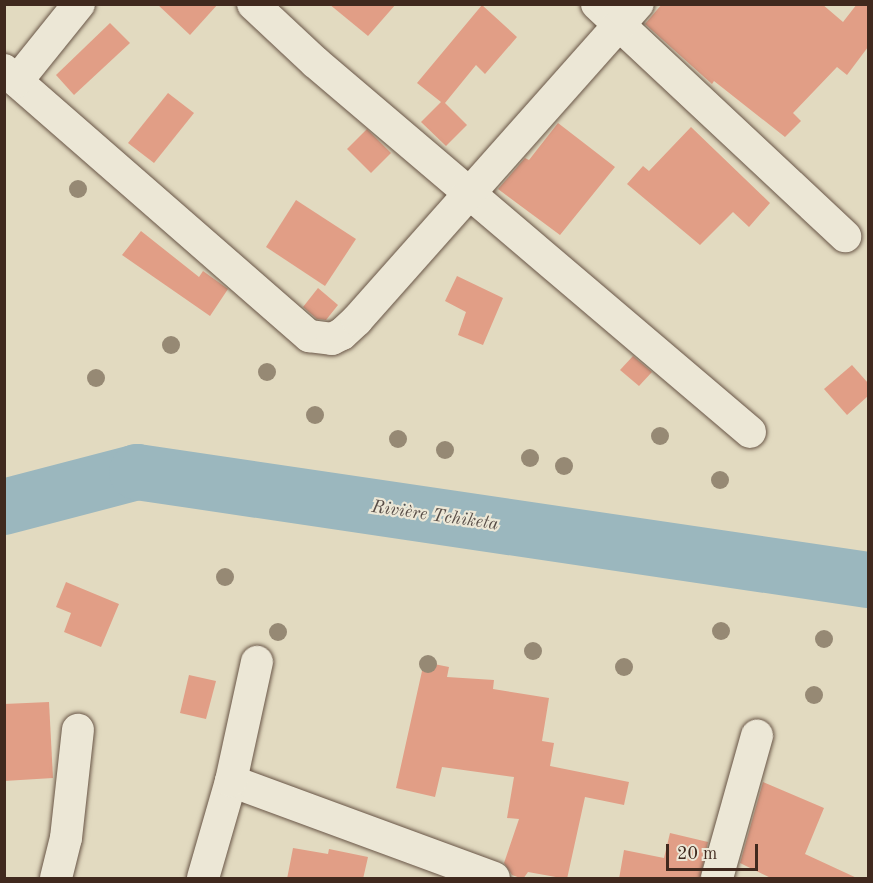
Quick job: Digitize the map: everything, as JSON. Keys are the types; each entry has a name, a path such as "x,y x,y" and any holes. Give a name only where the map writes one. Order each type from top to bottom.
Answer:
{"street":[{"path":"79,4 11,75 309,336 320,339 332,339 349,327 629,15"},
{"path":"253,4 315,62 750,432"},
{"path":"597,4 629,15 845,236"},
{"path":"203,879 231,781 257,662"},
{"path":"56,879 66,838 78,730"},
{"path":"717,879 757,736"},
{"path":"231,781 494,879"}],"building":[{"path":"157,4 218,4 190,35"},
{"path":"329,4 396,4 368,36"},
{"path":"662,4 822,4 843,22 857,4 868,4 868,47 847,75 837,67 793,113 801,121 785,137 714,81 712,84 645,24"},
{"path":"482,5 517,37 485,74 476,65 445,103 467,125 446,146 421,122 441,102 417,83"},
{"path":"110,23 130,43 74,95 56,75"},
{"path":"168,93 194,113 154,163 128,143"},
{"path":"558,123 615,167 560,235 498,189 525,158 529,160"},
{"path":"691,127 770,203 749,227 733,212 700,245 627,184 643,166 649,171"},
{"path":"367,129 391,153 371,173 347,149"},
{"path":"296,200 356,239 325,286 266,247"},
{"path":"141,231 199,277 203,271 228,289 210,316 122,255"},
{"path":"457,276 503,298 483,345 458,335 466,312 445,301"},
{"path":"318,288 338,305 326,320 317,319 303,307"},
{"path":"633,356 652,372 639,386 620,370"},
{"path":"852,365 868,383 868,396 847,415 824,389"},
{"path":"66,582 119,604 101,647 64,632 71,613 56,607"},
{"path":"424,662 449,667 447,677 494,680 493,689 549,698 542,741 554,743 550,766 629,782 624,805 585,797 567,879 528,872 523,879 512,875 504,863 519,819 507,818 514,777 442,767 435,797 396,788"},
{"path":"189,675 216,681 206,719 180,713"},
{"path":"49,702 53,778 4,781 4,704"},
{"path":"763,782 824,808 805,854 859,879 773,879 740,863"},
{"path":"670,833 708,842 700,879 619,879 624,850 664,858"},
{"path":"293,848 328,854 329,849 368,857 363,879 287,879"}],"waterway":[{"name":"Rivière Tchiketa","path":"4,507 137,472 868,580"}]}
